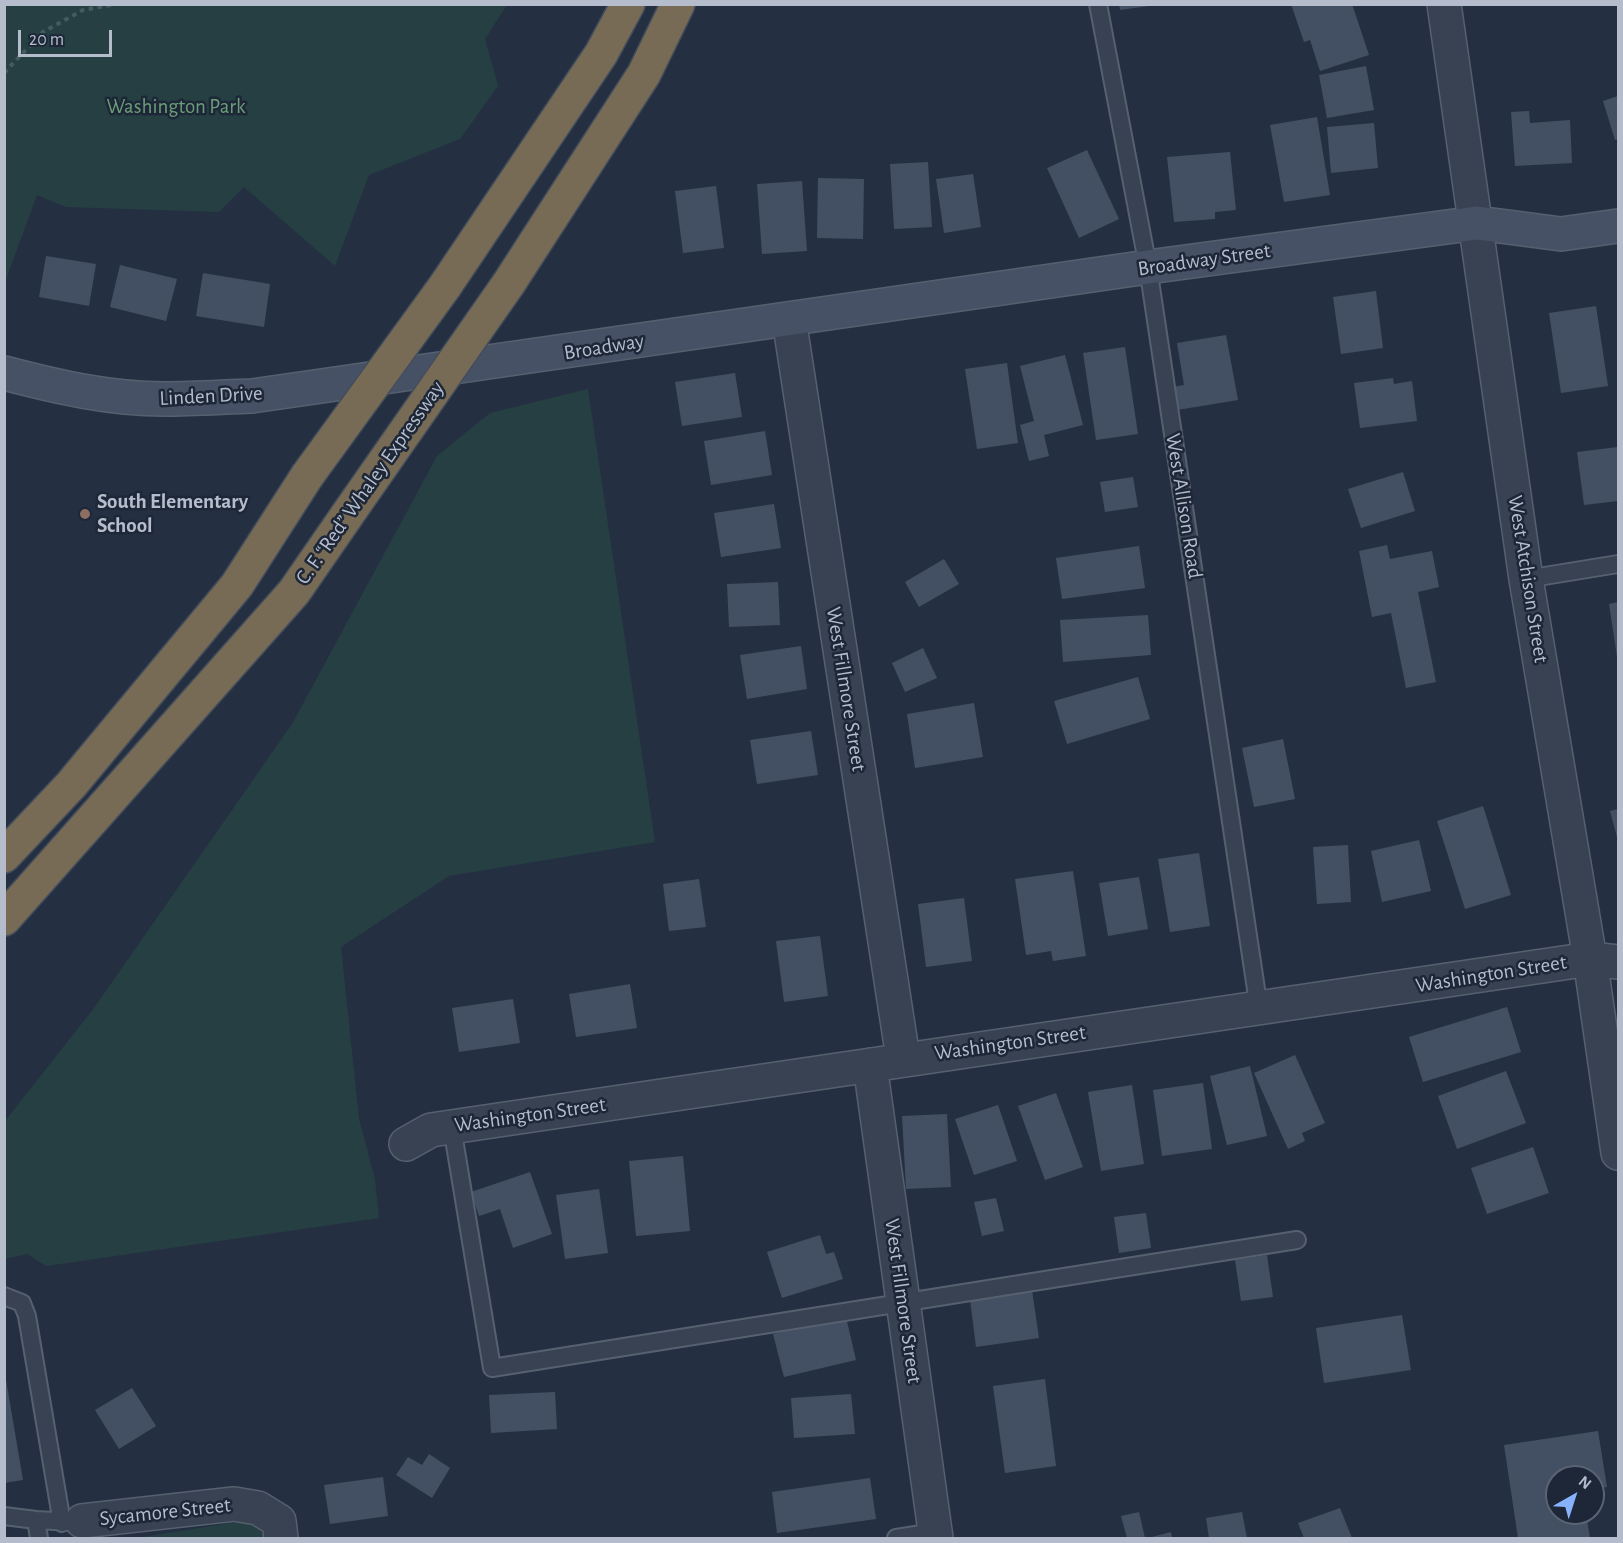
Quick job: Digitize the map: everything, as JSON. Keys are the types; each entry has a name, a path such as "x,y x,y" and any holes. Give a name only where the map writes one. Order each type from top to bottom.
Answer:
{"highway":[{"path":"4,856 71,784 237,585 307,476 445,286 601,54 628,4"},
{"name":"C. F. “Red” Whaley Expressway","path":"4,919 294,592 509,283 644,74 678,4"}],"street":[{"name":"West Atchison Street","path":"1444,4 1526,579 1604,961 1618,1153"},
{"name":"Broadway Street","path":"789,319 1148,267 1476,223 1561,234 1618,226"},
{"name":"Broadway","path":"419,374 789,319"},
{"name":"West Fillmore Street","path":"789,319 903,1058"},
{"name":"Linden Drive","path":"4,373 57,387 110,395 162,399 252,396 341,382 419,374"},
{"name":"Washington Street","path":"406,1144 431,1130 452,1126 870,1065 903,1058 1604,961"},
{"name":"West Fillmore Street","path":"870,1065 936,1535"},
{"name":"Sycamore Street","path":"72,1522 234,1504 258,1508 280,1530"}],"lane":[{"name":"West Allison Road","path":"1098,4 1148,267 1259,1009"},
{"path":"1526,579 1618,564"},
{"path":"452,1126 492,1368 1297,1240"},
{"path":"4,1296 22,1303 27,1316 72,1522 4,1516"},
{"path":"36,1520 39,1539"},
{"path":"896,1539 936,1535"}],"path":[{"path":"4,73 43,32 83,10 116,4"}],"green space":[{"name":"Washington Park","path":"5,4 507,5 485,39 498,86 460,139 369,175 335,266 244,187 219,212 66,207 37,195 5,282"},
{"path":"588,389 655,842 449,876 341,947 359,1119 375,1179 379,1218 46,1266 27,1254 5,1259 5,1121 94,1008 292,724 437,456 490,413"},
{"path":"237,1522 255,1526 268,1538 136,1538"}],"building":[{"path":"1119,4 1149,4 1149,6 1120,10"},
{"path":"1291,4 1352,4 1369,55 1320,71 1310,40 1304,42"},
{"path":"1366,66 1374,110 1327,118 1319,75"},
{"path":"1618,96 1618,139 1615,140 1603,101"},
{"path":"1529,111 1530,123 1570,120 1572,163 1515,166 1511,112"},
{"path":"1317,117 1330,195 1284,202 1270,125"},
{"path":"1374,123 1378,168 1331,173 1327,127"},
{"path":"1087,150 1119,219 1079,238 1047,168"},
{"path":"1230,152 1236,210 1215,212 1215,219 1174,222 1167,157"},
{"path":"928,162 932,227 894,229 890,164"},
{"path":"973,174 981,227 944,233 936,179"},
{"path":"818,178 864,179 863,239 817,238"},
{"path":"802,181 807,251 762,254 757,184"},
{"path":"716,186 724,248 683,253 675,191"},
{"path":"46,256 96,264 89,306 39,297"},
{"path":"120,265 177,279 166,321 110,307"},
{"path":"203,273 270,284 264,327 196,316"},
{"path":"1376,291 1383,348 1341,354 1333,297"},
{"path":"1596,306 1608,386 1561,393 1549,313"},
{"path":"1226,335 1238,400 1165,412 1161,389 1184,385 1177,343"},
{"path":"1125,347 1138,434 1096,440 1083,353"},
{"path":"1065,355 1083,425 1044,435 1049,456 1029,461 1020,425 1034,421 1020,366"},
{"path":"1007,363 1018,443 977,449 965,369"},
{"path":"735,373 742,417 682,426 675,382"},
{"path":"1393,378 1394,384 1412,381 1417,421 1360,428 1354,383"},
{"path":"765,431 772,475 711,485 704,441"},
{"path":"1618,447 1618,501 1584,505 1577,452"},
{"path":"1403,472 1415,511 1361,528 1348,489"},
{"path":"1133,477 1138,507 1105,512 1100,482"},
{"path":"774,504 781,548 721,557 714,513"},
{"path":"1387,545 1390,559 1432,551 1439,587 1418,592 1436,682 1406,688 1391,613 1372,617 1359,551"},
{"path":"1139,546 1145,588 1062,599 1056,558"},
{"path":"944,559 959,584 919,607 905,582"},
{"path":"778,582 780,625 729,627 727,584"},
{"path":"1618,602 1618,657 1617,657 1609,604"},
{"path":"1148,615 1151,655 1063,662 1060,620"},
{"path":"801,646 807,689 747,699 740,655"},
{"path":"923,648 937,678 905,692 892,663"},
{"path":"1138,677 1150,719 1067,744 1054,701"},
{"path":"974,703 983,757 915,768 907,714"},
{"path":"811,731 818,775 757,784 750,740"},
{"path":"1283,739 1295,799 1254,807 1242,748"},
{"path":"1483,806 1511,895 1465,909 1437,821"},
{"path":"1618,809 1618,841 1610,811"},
{"path":"1419,840 1431,891 1382,902 1371,851"},
{"path":"1348,845 1351,902 1317,904 1313,847"},
{"path":"1199,853 1210,926 1170,932 1158,859"},
{"path":"1073,871 1086,956 1053,961 1051,951 1026,955 1015,879"},
{"path":"1139,877 1148,929 1108,936 1099,883"},
{"path":"699,879 706,927 669,931 663,884"},
{"path":"964,898 972,961 926,967 918,904"},
{"path":"820,936 828,996 784,1002 776,941"},
{"path":"630,984 637,1028 576,1037 569,994"},
{"path":"513,999 520,1043 459,1052 452,1008"},
{"path":"1507,1007 1521,1052 1423,1082 1409,1037"},
{"path":"1295,1055 1325,1123 1302,1133 1305,1141 1288,1149 1254,1073"},
{"path":"1250,1066 1267,1136 1227,1145 1210,1076"},
{"path":"1506,1071 1526,1123 1457,1149 1438,1096"},
{"path":"1203,1083 1212,1149 1162,1156 1153,1090"},
{"path":"1132,1085 1144,1164 1101,1171 1088,1092"},
{"path":"1056,1093 1083,1167 1045,1180 1018,1106"},
{"path":"998,1105 1017,1161 974,1175 955,1119"},
{"path":"947,1114 951,1187 906,1189 902,1116"},
{"path":"1533,1147 1549,1193 1487,1214 1471,1168"},
{"path":"683,1156 690,1231 636,1236 629,1161"},
{"path":"530,1172 552,1234 513,1248 500,1209 479,1216 471,1192"},
{"path":"599,1189 608,1253 565,1259 556,1195"},
{"path":"996,1198 1004,1231 982,1236 974,1202"},
{"path":"1146,1213 1151,1248 1119,1253 1114,1217"},
{"path":"820,1235 826,1254 834,1252 843,1279 782,1298 767,1252"},
{"path":"1267,1255 1273,1297 1241,1301 1235,1260"},
{"path":"1032,1290 1039,1338 976,1347 970,1299"},
{"path":"1402,1315 1411,1370 1324,1383 1316,1328"},
{"path":"846,1317 856,1360 784,1377 773,1334"},
{"path":"4,1368 23,1480 4,1483"},
{"path":"1045,1379 1056,1466 1005,1473 993,1386"},
{"path":"132,1388 156,1426 119,1449 95,1410"},
{"path":"555,1392 557,1429 491,1433 489,1395"},
{"path":"851,1394 855,1434 794,1438 791,1398"},
{"path":"1598,1431 1603,1465 1545,1465 1545,1525 1588,1525 1590,1538 1518,1538 1504,1445"},
{"path":"429,1454 450,1468 432,1498 396,1475 408,1457 422,1465"},
{"path":"383,1477 388,1516 330,1524 324,1485"},
{"path":"870,1478 876,1519 777,1533 772,1492"},
{"path":"1340,1508 1352,1538 1304,1538 1298,1523"},
{"path":"1139,1512 1145,1538 1127,1538 1121,1516"},
{"path":"1242,1512 1247,1538 1209,1538 1206,1518"},
{"path":"1171,1532 1172,1538 1148,1538"}],"place":[{"name":"South Elementary School","path":"85,514"}]}
